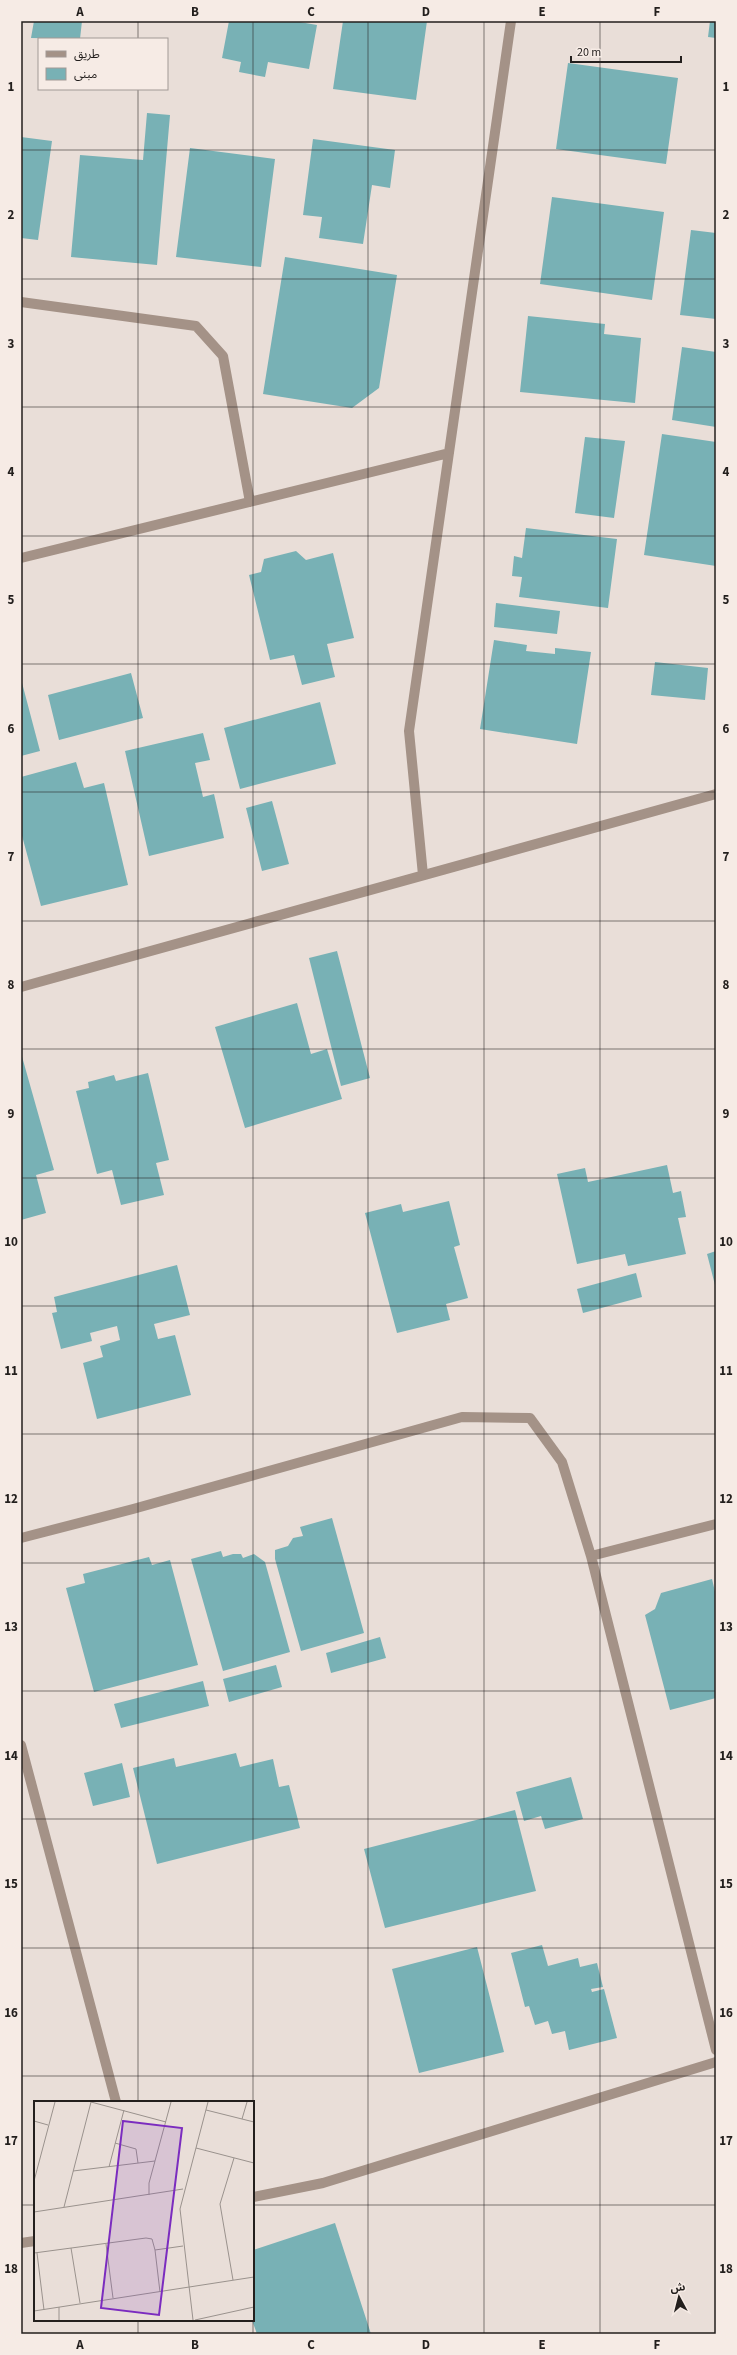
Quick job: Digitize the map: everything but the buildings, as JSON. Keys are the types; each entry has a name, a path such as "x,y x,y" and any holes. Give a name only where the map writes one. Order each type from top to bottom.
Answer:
{"street":[{"path":"423,875 409,731 511,21"},
{"path":"21,302 196,326 224,356 250,502"},
{"path":"21,558 449,453"},
{"path":"21,987 716,794"},
{"path":"21,1538 133,1509 462,1417 530,1418 562,1462 591,1556 716,2050"},
{"path":"591,1556 716,1524"},
{"path":"21,1745 116,2101"},
{"path":"254,2197 324,2183 716,2062"},
{"path":"21,2244 34,2241"}]}
